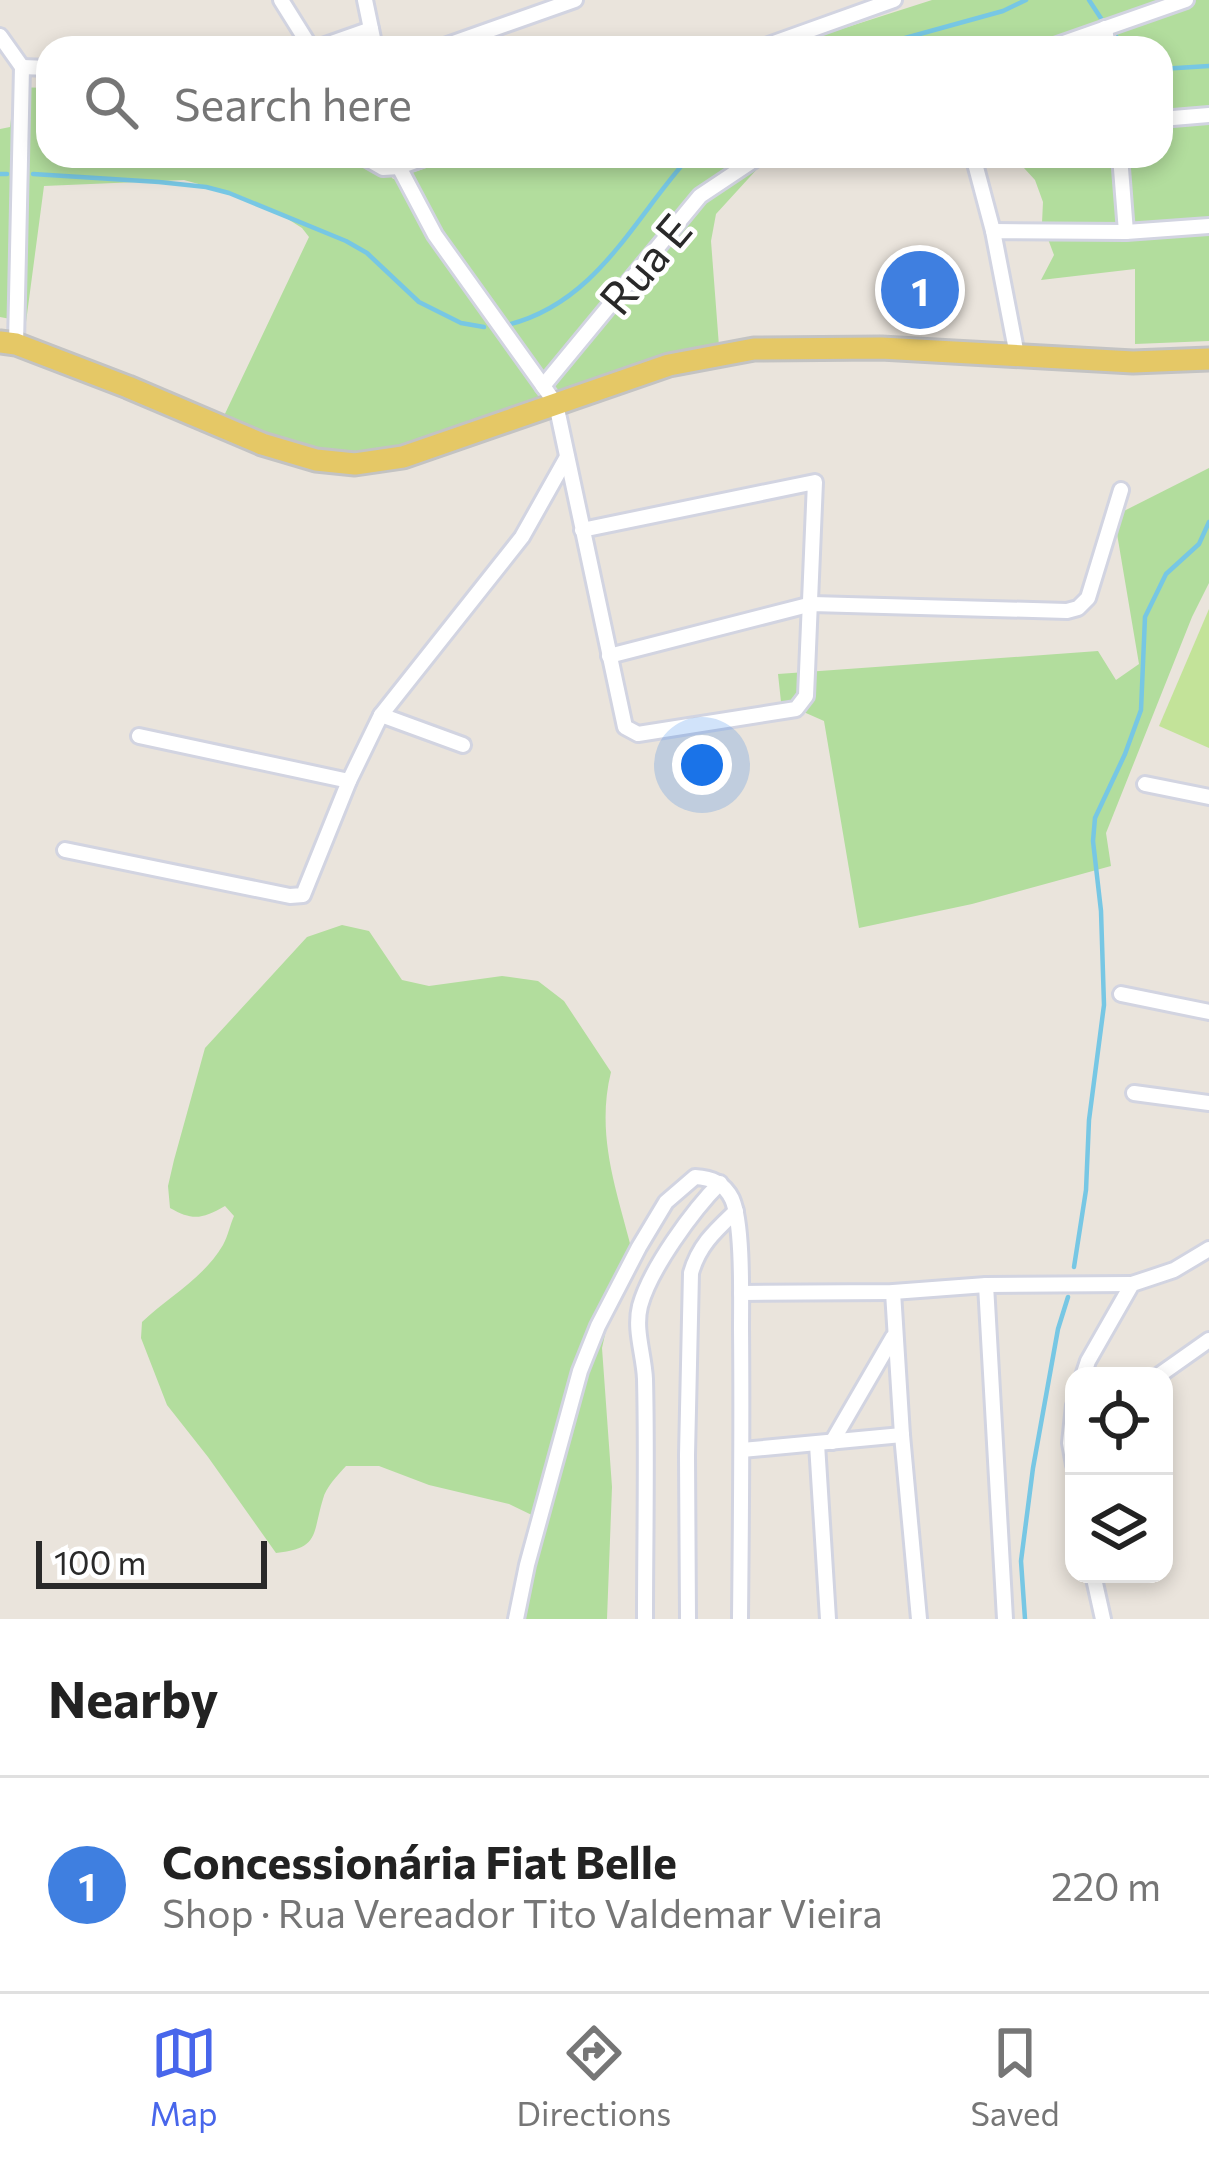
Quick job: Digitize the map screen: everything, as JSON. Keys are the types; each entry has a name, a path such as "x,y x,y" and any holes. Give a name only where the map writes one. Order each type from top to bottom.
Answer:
{"main road":[{"path":"8,343 262,444 316,460 355,464 403,458 550,395 669,364 754,349 880,348 1133,362 1209,359"}],"street":[{"path":"281,0 306,36"},
{"path":"365,0 372,36"},
{"path":"473,36 575,0"},
{"path":"794,36 895,0"},
{"path":"1083,36 1186,0"},
{"path":"1109,27 1109,36"},
{"path":"350,36 371,29"},
{"path":"0,36 22,67 8,343"},
{"path":"22,67 36,68"},
{"path":"1173,118 1209,115"},
{"path":"391,168 550,395 625,727 638,734 796,709 806,696 815,482 582,530"},
{"name":"Rua E","path":"550,395 700,196 742,168"},
{"path":"976,168 1017,355"},
{"path":"1121,168 1126,232"},
{"path":"992,231 1126,232 1209,226"},
{"path":"65,850 303,895 381,716 521,537 567,457"},
{"path":"609,656 812,604 1078,608 1088,598 1121,490"},
{"path":"381,716 463,745"},
{"path":"139,736 349,781"},
{"path":"1144,784 1209,797"},
{"path":"1120,994 1209,1012"},
{"path":"1134,1093 1209,1103"},
{"path":"516,1619 574,1394 598,1326 666,1202 695,1177 709,1177 721,1184 736,1211 741,1294 740,1619"},
{"path":"645,1619 645,1376 637,1320 641,1302 689,1219 721,1184"},
{"path":"688,1619 691,1274 705,1241 736,1211"},
{"path":"741,1294 1132,1284 1174,1270 1209,1249"},
{"path":"1086,1367 1132,1284"},
{"path":"986,1285 1005,1619"},
{"path":"893,1292 919,1619"},
{"path":"828,1619 825,1443 895,1334"},
{"path":"1168,1367 1209,1340"},
{"path":"742,1450 902,1435"},
{"path":"1095,1583 1103,1619"}],"green space":[{"path":"932,0 1209,0 1209,341 1135,344 1135,269 1041,280 1054,255 1042,223 1043,202 1035,180 1024,168 1173,168 1173,36 820,36"},
{"path":"15,87 36,88 36,168 385,168 393,179 426,168 758,168 716,214 711,241 719,346 651,360 564,389 443,439 339,459 222,420 309,237 272,209 184,180 44,186 26,322 0,317 0,129 10,127"},
{"path":"1209,468 1209,583 1106,833 1111,866 972,904 859,928 824,721 781,702 778,674 1098,651 1116,680 1139,664 1114,516"},
{"path":"1209,609 1209,748 1159,726"},
{"path":"342,925 369,931 402,980 429,986 502,976 538,981 564,1001 611,1072 607,1142 633,1255 616,1285 602,1348 612,1487 607,1619 518,1619 538,1518 509,1504 429,1485 379,1466 346,1466 324,1495 312,1538 300,1548 276,1553 167,1405 141,1338 142,1322 215,1257 234,1216 225,1206 198,1217 170,1208 168,1186 205,1048 307,937"}],"waterway":[{"path":"912,36 1026,0"},
{"path":"1089,0 1116,36"},
{"path":"1173,68 1209,66"},
{"path":"507,325 566,298 589,278 680,168"},
{"path":"0,174 7,174"},
{"path":"33,174 159,182 229,193 346,241 367,253 419,302 461,323 484,327"},
{"path":"1074,1267 1104,1005 1095,818 1141,710 1145,617 1166,574 1199,544 1209,522"},
{"path":"1025,1619 1021,1561 1033,1468 1068,1297"}],"place":[{"name":"Concessionária Fiat Belle","path":"920,290"}]}
